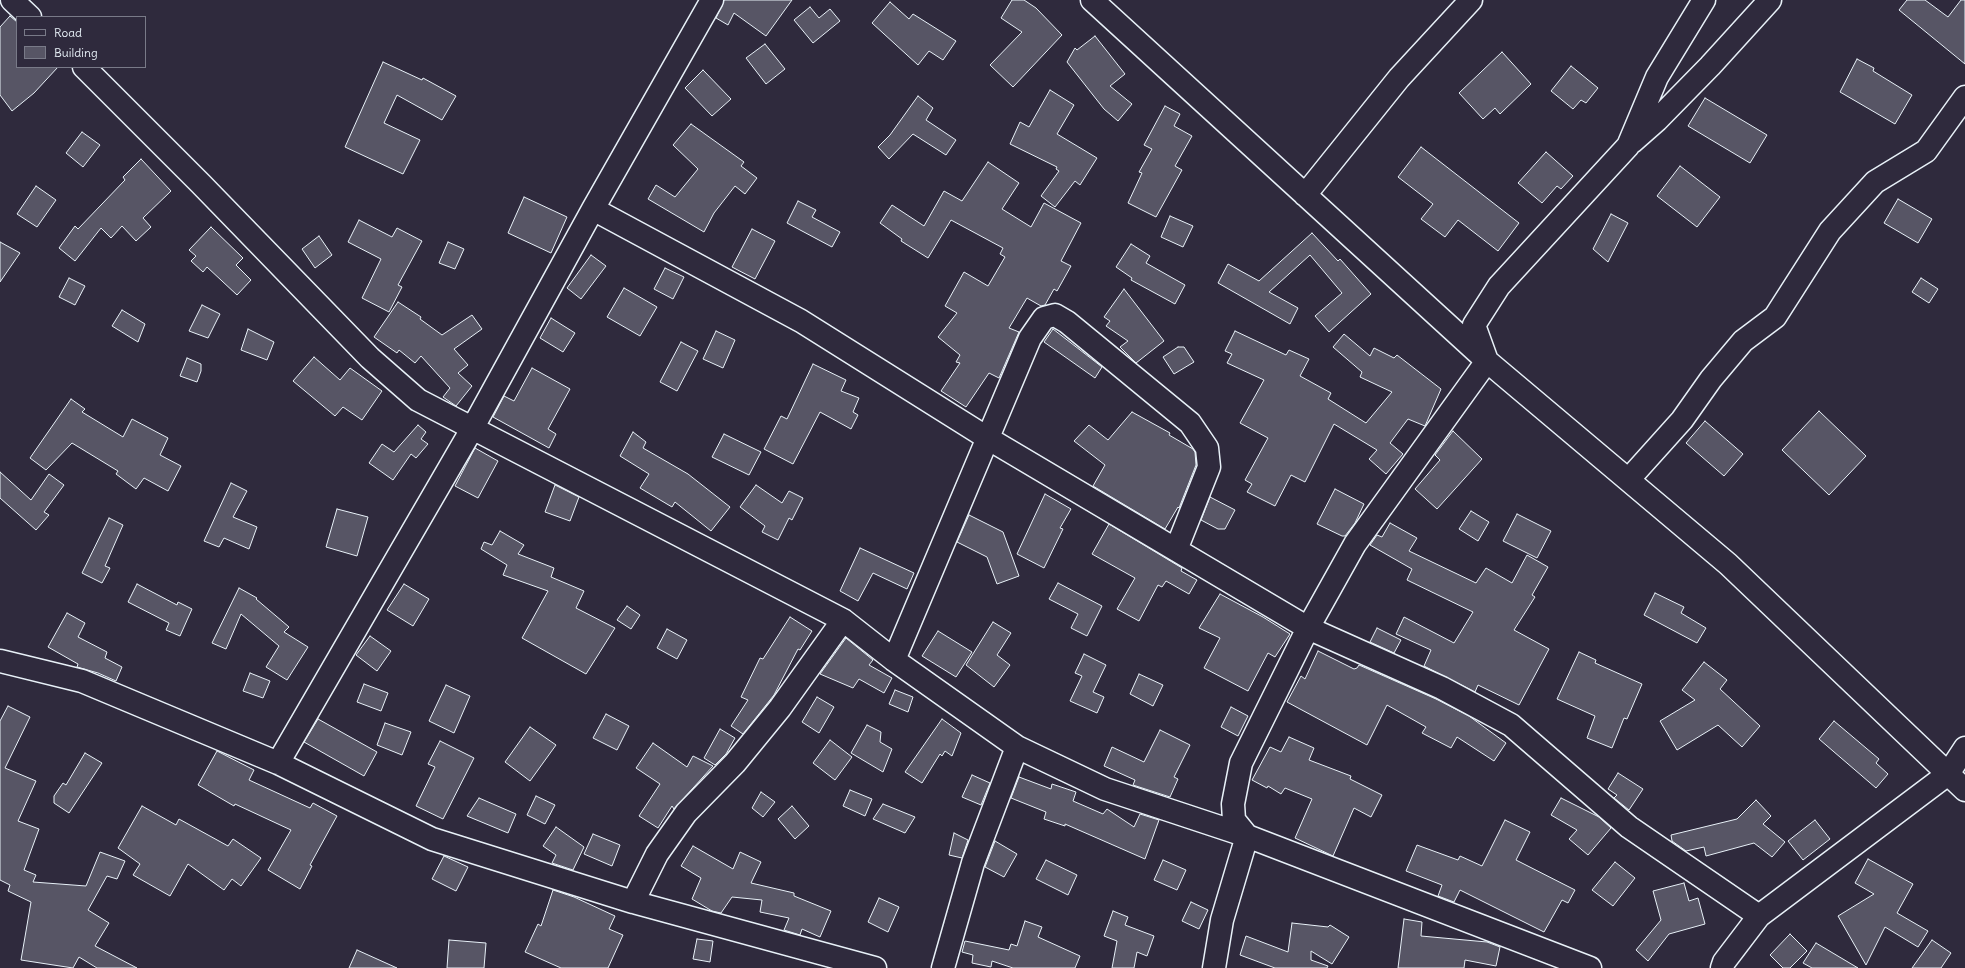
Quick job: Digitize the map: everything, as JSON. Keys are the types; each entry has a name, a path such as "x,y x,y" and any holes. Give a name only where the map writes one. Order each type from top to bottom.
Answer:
{"street":[{"path":"12,0 29,16"},
{"path":"278,764 472,429 593,209 712,0"},
{"path":"1092,0 1487,361 1728,564 1965,790"},
{"path":"1306,195 1399,78 1471,0"},
{"path":"1628,146 1657,77 1704,0"},
{"path":"1487,361 1474,325 1499,286 1628,146 1668,109 1770,0"},
{"path":"85,68 370,358 418,400 843,620 894,660 1017,747 1105,789 1248,836 1590,968"},
{"path":"1628,479 1682,420 1711,379 1743,341 1775,317 1830,231 1875,182 1926,152 1965,97"},
{"path":"593,209 802,321 989,440 1308,628 1442,688 1511,725 1629,827 1759,916"},
{"path":"894,660 989,440 1030,338 1044,318 1055,315 1073,327 1190,423 1207,448 1209,467 1176,550"},
{"path":"1248,836 1234,820 1233,804 1241,763 1308,628 1355,544 1487,361"},
{"path":"633,902 657,854 686,813 735,764 780,708 843,620"},
{"path":"0,661 82,681 278,764 432,839 633,902 875,968"},
{"path":"943,968 973,863 1017,747"},
{"path":"1722,968 1724,962 1759,916 1948,774 1965,748"},
{"path":"1214,968 1222,920 1248,836"}],"building":[{"path":"724,0 792,0 766,36 734,13 728,25 716,18"},
{"path":"1012,0 1024,0 1036,8 1062,35 1013,87 990,65 1022,32 1001,18"},
{"path":"1907,0 1925,0 1948,17 1961,0 1965,0 1965,64 1899,10"},
{"path":"890,2 909,19 913,14 956,41 943,60 929,51 918,65 872,23"},
{"path":"810,7 819,18 830,9 840,21 813,43 794,20"},
{"path":"10,16 16,21 16,68 57,68 34,93 12,111 0,95 0,27"},
{"path":"1095,36 1125,74 1110,86 1132,104 1118,121 1104,109 1067,62 1075,48 1077,50"},
{"path":"765,44 785,69 766,84 746,58"},
{"path":"1502,52 1531,84 1500,114 1495,108 1483,119 1459,93"},
{"path":"1857,59 1874,68 1873,71 1912,95 1895,124 1840,92"},
{"path":"383,62 422,80 423,78 456,96 442,120 397,95 384,123 420,140 403,174 345,147"},
{"path":"1571,66 1598,88 1586,103 1581,100 1573,109 1551,91"},
{"path":"703,70 731,99 712,116 685,88"},
{"path":"1050,90 1074,105 1057,134 1097,158 1080,185 1075,181 1055,207 1041,196 1059,171 1056,169 1057,167 1010,144 1020,122 1029,127"},
{"path":"918,96 933,108 926,120 956,140 946,155 913,134 889,159 878,147 890,135"},
{"path":"1705,98 1767,135 1750,163 1688,126"},
{"path":"1165,106 1180,114 1174,126 1192,136 1175,166 1182,170 1156,217 1128,203 1142,173 1139,172 1152,149 1144,145"},
{"path":"691,124 744,162 741,166 757,178 745,194 735,186 714,213 704,232 648,199 656,185 675,197 698,169 673,145"},
{"path":"82,132 100,145 83,167 66,153"},
{"path":"1421,147 1519,223 1498,251 1458,220 1445,237 1421,219 1433,204 1398,177"},
{"path":"1546,152 1573,176 1561,189 1557,186 1542,203 1518,183"},
{"path":"141,159 171,191 143,218 151,227 136,241 122,226 111,238 101,228 75,261 59,248 75,226 78,229 125,180 123,177"},
{"path":"988,162 1019,183 1002,209 1031,227 1044,203 1081,223 1061,261 1071,266 1057,291 1054,289 1045,305 1041,306 1027,298 1009,328 1019,332 999,378 989,373 966,407 941,391 960,363 956,362 960,355 938,337 957,313 945,306 964,272 988,286 1005,257 1000,254 1003,248 951,220 928,258 901,241 902,239 880,223 892,205 924,226 944,191 962,201"},
{"path":"1680,166 1720,197 1697,227 1657,196"},
{"path":"36,186 56,200 37,227 17,214"},
{"path":"524,197 567,217 551,253 508,233"},
{"path":"1898,199 1932,219 1918,243 1884,223"},
{"path":"798,201 816,210 812,217 840,232 832,247 787,223"},
{"path":"1611,214 1628,223 1608,262 1593,249"},
{"path":"1170,216 1193,226 1183,247 1161,237"},
{"path":"359,220 392,237 397,228 422,241 398,285 402,287 389,312 362,298 381,259 348,242"},
{"path":"211,227 243,258 236,265 251,280 237,295 207,267 203,272 191,261 196,256 189,250"},
{"path":"752,229 775,241 755,279 732,267"},
{"path":"1312,233 1338,261 1340,259 1371,294 1329,332 1315,316 1342,293 1310,255 1269,292 1298,308 1290,324 1218,283 1228,264 1259,281"},
{"path":"319,236 332,255 315,268 302,249"},
{"path":"0,242 20,253 0,282"},
{"path":"448,242 464,249 455,269 439,263"},
{"path":"1131,244 1150,256 1146,263 1185,285 1175,304 1131,280 1132,278 1116,267"},
{"path":"591,255 606,266 581,299 567,288"},
{"path":"665,268 684,277 673,299 654,289"},
{"path":"69,278 85,286 75,305 59,297"},
{"path":"1921,278 1938,289 1929,303 1912,292"},
{"path":"624,288 657,307 640,336 607,317"},
{"path":"1124,289 1164,341 1136,363 1120,347 1128,341 1106,326 1110,321 1104,317"},
{"path":"398,302 421,317 420,319 442,335 472,315 482,329 454,349 468,365 458,373 472,386 456,406 443,397 450,388 421,356 415,363 399,350 397,353 374,337"},
{"path":"202,305 220,314 208,338 189,331"},
{"path":"122,310 145,324 138,342 112,326"},
{"path":"551,318 575,333 563,352 540,338"},
{"path":"248,329 274,342 267,360 241,350"},
{"path":"1053,329 1102,367 1095,378 1044,342"},
{"path":"716,331 735,340 723,368 703,359"},
{"path":"1235,331 1286,355 1289,350 1309,359 1300,376 1331,393 1328,399 1366,423 1392,392 1360,377 1362,372 1333,347 1344,334 1370,356 1374,348 1394,358 1397,355 1441,389 1425,426 1408,419 1390,443 1403,454 1386,474 1369,459 1377,450 1334,424 1305,482 1291,475 1275,506 1247,492 1252,484 1245,480 1268,438 1240,423 1264,380 1227,363 1232,354 1225,351"},
{"path":"681,342 698,351 677,391 660,382"},
{"path":"1178,347 1184,347 1194,362 1174,374 1163,357"},
{"path":"314,357 340,380 350,368 382,391 362,420 343,407 335,416 293,381"},
{"path":"187,358 201,364 201,371 197,382 180,376"},
{"path":"813,364 846,380 841,391 859,398 853,412 858,415 851,429 820,412 793,464 764,449 781,416 787,419"},
{"path":"532,368 570,389 548,429 556,434 549,448 493,417 504,396 514,401"},
{"path":"71,399 85,409 82,412 123,437 132,419 168,438 160,455 181,466 168,491 144,478 136,489 116,474 118,471 72,443 46,470 30,458"},
{"path":"1819,411 1866,456 1829,495 1782,450"},
{"path":"1132,412 1170,433 1169,435 1193,449 1195,452 1196,465 1179,508 1178,507 1165,529 1093,486 1105,465 1074,441 1089,425 1108,440"},
{"path":"1705,421 1743,454 1724,476 1686,443"},
{"path":"418,425 426,432 421,439 428,444 416,458 411,454 393,480 369,463 382,444 394,452"},
{"path":"1453,431 1482,459 1437,509 1415,489 1440,460 1435,455"},
{"path":"633,432 646,442 643,448 688,474 730,507 711,531 675,502 672,507 640,488 649,474 620,456"},
{"path":"724,434 761,452 749,475 712,457"},
{"path":"475,448 498,461 478,498 455,486"},
{"path":"0,472 31,500 49,474 64,485 44,512 49,515 36,530 0,498"},
{"path":"231,483 247,491 233,517 257,527 249,549 224,538 219,547 204,541"},
{"path":"555,485 579,497 570,521 545,512"},
{"path":"756,485 782,503 789,491 803,498 792,520 789,518 778,540 762,532 765,526 740,507"},
{"path":"1335,489 1364,504 1355,523 1345,536 1317,524"},
{"path":"1045,494 1071,509 1060,528 1063,529 1044,568 1017,554"},
{"path":"1210,497 1235,510 1225,529 1218,529 1201,520"},
{"path":"337,509 368,517 357,556 326,547"},
{"path":"1471,511 1489,522 1478,541 1459,529"},
{"path":"1517,514 1551,531 1537,558 1503,541"},
{"path":"969,515 1003,532 1019,576 997,584 987,557 957,542"},
{"path":"109,518 123,525 105,566 110,568 102,583 82,573"},
{"path":"1390,523 1417,538 1409,551 1476,583 1486,568 1512,583 1527,555 1548,567 1532,595 1535,597 1514,630 1549,649 1519,705 1478,685 1475,692 1424,666 1431,650 1396,634 1404,617 1454,643 1473,612 1407,580 1412,569 1370,545 1377,535 1382,537"},
{"path":"1109,524 1182,568 1181,571 1197,580 1189,594 1166,581 1162,587 1158,585 1139,621 1117,609 1135,578 1092,554"},
{"path":"500,531 524,545 518,554 554,568 551,577 584,591 576,608 615,628 586,674 522,638 548,591 503,575 507,565 481,549 484,542 492,545"},
{"path":"860,548 914,573 907,589 873,573 858,601 840,591"},
{"path":"1058,583 1102,606 1087,636 1071,628 1078,614 1049,599"},
{"path":"137,584 177,605 178,602 192,609 180,636 166,630 169,623 128,602"},
{"path":"404,584 429,599 413,626 387,610"},
{"path":"239,588 257,598 256,599 289,627 284,632 308,647 287,680 266,667 279,646 241,614 226,649 212,643"},
{"path":"1655,593 1684,607 1681,613 1706,628 1697,643 1644,615"},
{"path":"1220,594 1263,617 1290,634 1275,657 1268,653 1248,691 1204,668 1220,638 1199,628"},
{"path":"627,606 640,615 631,629 617,620"},
{"path":"67,613 85,623 78,637 107,652 105,658 122,667 116,681 98,673 77,667 78,664 48,647"},
{"path":"790,617 812,631 800,650 798,649 774,695 743,734 731,726 748,700 741,697 760,658 763,659"},
{"path":"993,622 1011,633 997,655 1010,665 994,687 966,665"},
{"path":"1377,628 1401,640 1394,653 1370,642"},
{"path":"667,629 687,640 677,659 657,648"},
{"path":"938,631 972,652 956,677 922,656"},
{"path":"370,636 391,651 377,671 356,655"},
{"path":"846,638 873,660 869,665 892,678 884,693 859,679 853,688 820,674"},
{"path":"1318,651 1354,669 1359,665 1436,699 1469,716 1506,743 1494,761 1457,737 1451,748 1422,733 1426,727 1387,705 1367,745 1287,702 1301,676 1305,679"},
{"path":"1579,652 1596,660 1595,663 1642,684 1627,719 1624,718 1612,748 1587,738 1595,716 1557,699"},
{"path":"1084,654 1106,665 1093,692 1104,697 1097,713 1070,701 1082,676 1075,673"},
{"path":"1704,662 1727,680 1720,689 1760,726 1742,747 1718,725 1677,750 1660,721 1695,700 1682,690"},
{"path":"250,673 270,681 263,698 243,691"},
{"path":"1139,674 1163,685 1153,706 1130,694"},
{"path":"364,684 388,693 381,711 357,702"},
{"path":"446,685 470,696 454,733 429,721"},
{"path":"895,690 913,697 908,712 889,704"},
{"path":"817,697 834,707 819,733 802,722"},
{"path":"8,706 30,717 5,768 36,781 18,821 39,829 24,870 36,875 33,882 86,886 100,852 125,861 117,879 107,876 88,910 109,923 95,946 137,968 97,968 79,957 73,968 21,960 31,902 8,891 10,885 0,880 0,721"},
{"path":"1231,707 1248,716 1238,736 1221,727"},
{"path":"606,714 629,726 617,750 593,738"},
{"path":"318,719 377,752 364,776 304,742"},
{"path":"942,719 961,733 952,756 945,751 942,756 940,754 922,783 905,772"},
{"path":"1834,721 1879,759 1876,763 1888,774 1876,788 1819,739"},
{"path":"385,723 411,732 402,755 377,745"},
{"path":"867,725 881,732 880,742 892,749 883,772 851,753"},
{"path":"530,727 556,745 530,781 505,762"},
{"path":"720,729 735,738 726,754 715,765 704,758"},
{"path":"1160,730 1190,745 1174,777 1178,779 1170,797 1133,785 1135,780 1104,766 1112,747 1144,762"},
{"path":"1289,737 1314,748 1309,760 1351,776 1350,779 1382,795 1371,817 1354,808 1333,856 1295,838 1312,799 1285,788 1281,794 1268,786 1267,788 1252,780 1270,747 1281,752"},
{"path":"830,740 852,757 835,780 813,763"},
{"path":"440,741 474,758 443,819 416,806 435,767 428,764"},
{"path":"653,743 687,767 693,756 713,766 674,809 672,806 658,828 639,816 660,784 636,768"},
{"path":"217,751 254,770 249,780 310,808 313,803 337,816 310,865 312,866 300,889 268,870 291,830 235,804 234,806 198,785"},
{"path":"85,753 102,763 69,813 54,803 54,796 63,783 66,785"},
{"path":"1618,773 1643,789 1629,810 1614,798 1617,795 1608,789"},
{"path":"972,775 990,783 981,805 962,797"},
{"path":"1019,777 1051,789 1052,784 1076,792 1073,801 1103,814 1107,809 1134,827 1140,814 1159,820 1145,859 1065,824 1065,826 1044,819 1046,812 1011,798"},
{"path":"850,790 872,799 865,816 843,806"},
{"path":"761,792 775,802 763,817 752,808"},
{"path":"536,796 555,805 545,824 527,815"},
{"path":"479,798 516,814 508,833 467,816"},
{"path":"1561,798 1599,817 1611,828 1588,855 1569,839 1577,830 1551,815"},
{"path":"1756,800 1771,816 1763,824 1785,842 1772,857 1754,843 1706,856 1704,847 1686,851 1672,841 1671,835 1737,819"},
{"path":"883,804 915,817 905,833 873,819"},
{"path":"142,806 176,825 179,819 228,846 233,839 261,858 241,886 232,879 224,890 188,864 170,896 133,875 140,864 118,848"},
{"path":"792,806 809,826 795,839 778,819"},
{"path":"1505,820 1530,832 1516,860 1575,890 1568,903 1562,900 1544,932 1460,890 1454,902 1438,896 1442,885 1406,871 1417,845 1458,860 1460,856 1482,866"},
{"path":"1815,820 1830,839 1803,860 1788,841"},
{"path":"556,827 584,847 573,870 552,863 556,855 543,846"},
{"path":"954,833 968,840 962,858 949,855"},
{"path":"593,834 620,845 612,866 584,854"},
{"path":"995,841 1017,854 1004,877 985,867"},
{"path":"693,846 733,869 740,852 761,862 751,883 794,893 794,896 831,911 820,937 802,929 800,935 784,930 789,918 760,912 762,900 732,897 721,913 712,911 692,899 701,878 681,866"},
{"path":"444,856 468,867 456,891 432,879"},
{"path":"1868,859 1913,884 1897,913 1928,931 1918,947 1885,927 1866,965 1838,916 1874,894 1855,883"},
{"path":"1046,860 1077,875 1068,895 1036,879"},
{"path":"1163,860 1186,870 1177,890 1154,880"},
{"path":"1615,862 1635,878 1613,906 1592,890"},
{"path":"1684,883 1689,901 1698,898 1705,924 1669,934 1648,961 1636,950 1661,920 1653,891"},
{"path":"553,890 574,897 615,916 609,929 623,935 608,968 561,968 525,952 538,924 541,926"},
{"path":"879,898 899,907 888,932 868,922"},
{"path":"1191,902 1208,910 1199,929 1182,921"},
{"path":"1113,911 1128,917 1125,925 1154,936 1147,956 1137,952 1134,968 1112,968 1117,941 1104,936"},
{"path":"1404,919 1422,922 1421,936 1487,942 1500,947 1496,966 1465,960 1464,968 1398,968"},
{"path":"1025,921 1042,927 1038,937 1080,956 1075,968 1013,968 992,961 991,967 972,963 973,955 962,952 965,941 1009,950 1011,944 1017,946"},
{"path":"1292,923 1328,927 1330,925 1349,937 1332,964 1311,951 1311,960 1328,966 1327,968 1275,968 1240,955 1246,936 1288,952"},
{"path":"1790,934 1807,951 1790,968 1783,968 1770,955"},
{"path":"697,939 713,941 710,962 693,959"},
{"path":"449,940 486,943 484,968 447,968"},
{"path":"1932,940 1951,953 1941,968 1912,968"},
{"path":"1816,943 1858,968 1812,968 1803,963"},
{"path":"357,950 397,968 349,968"}]}
